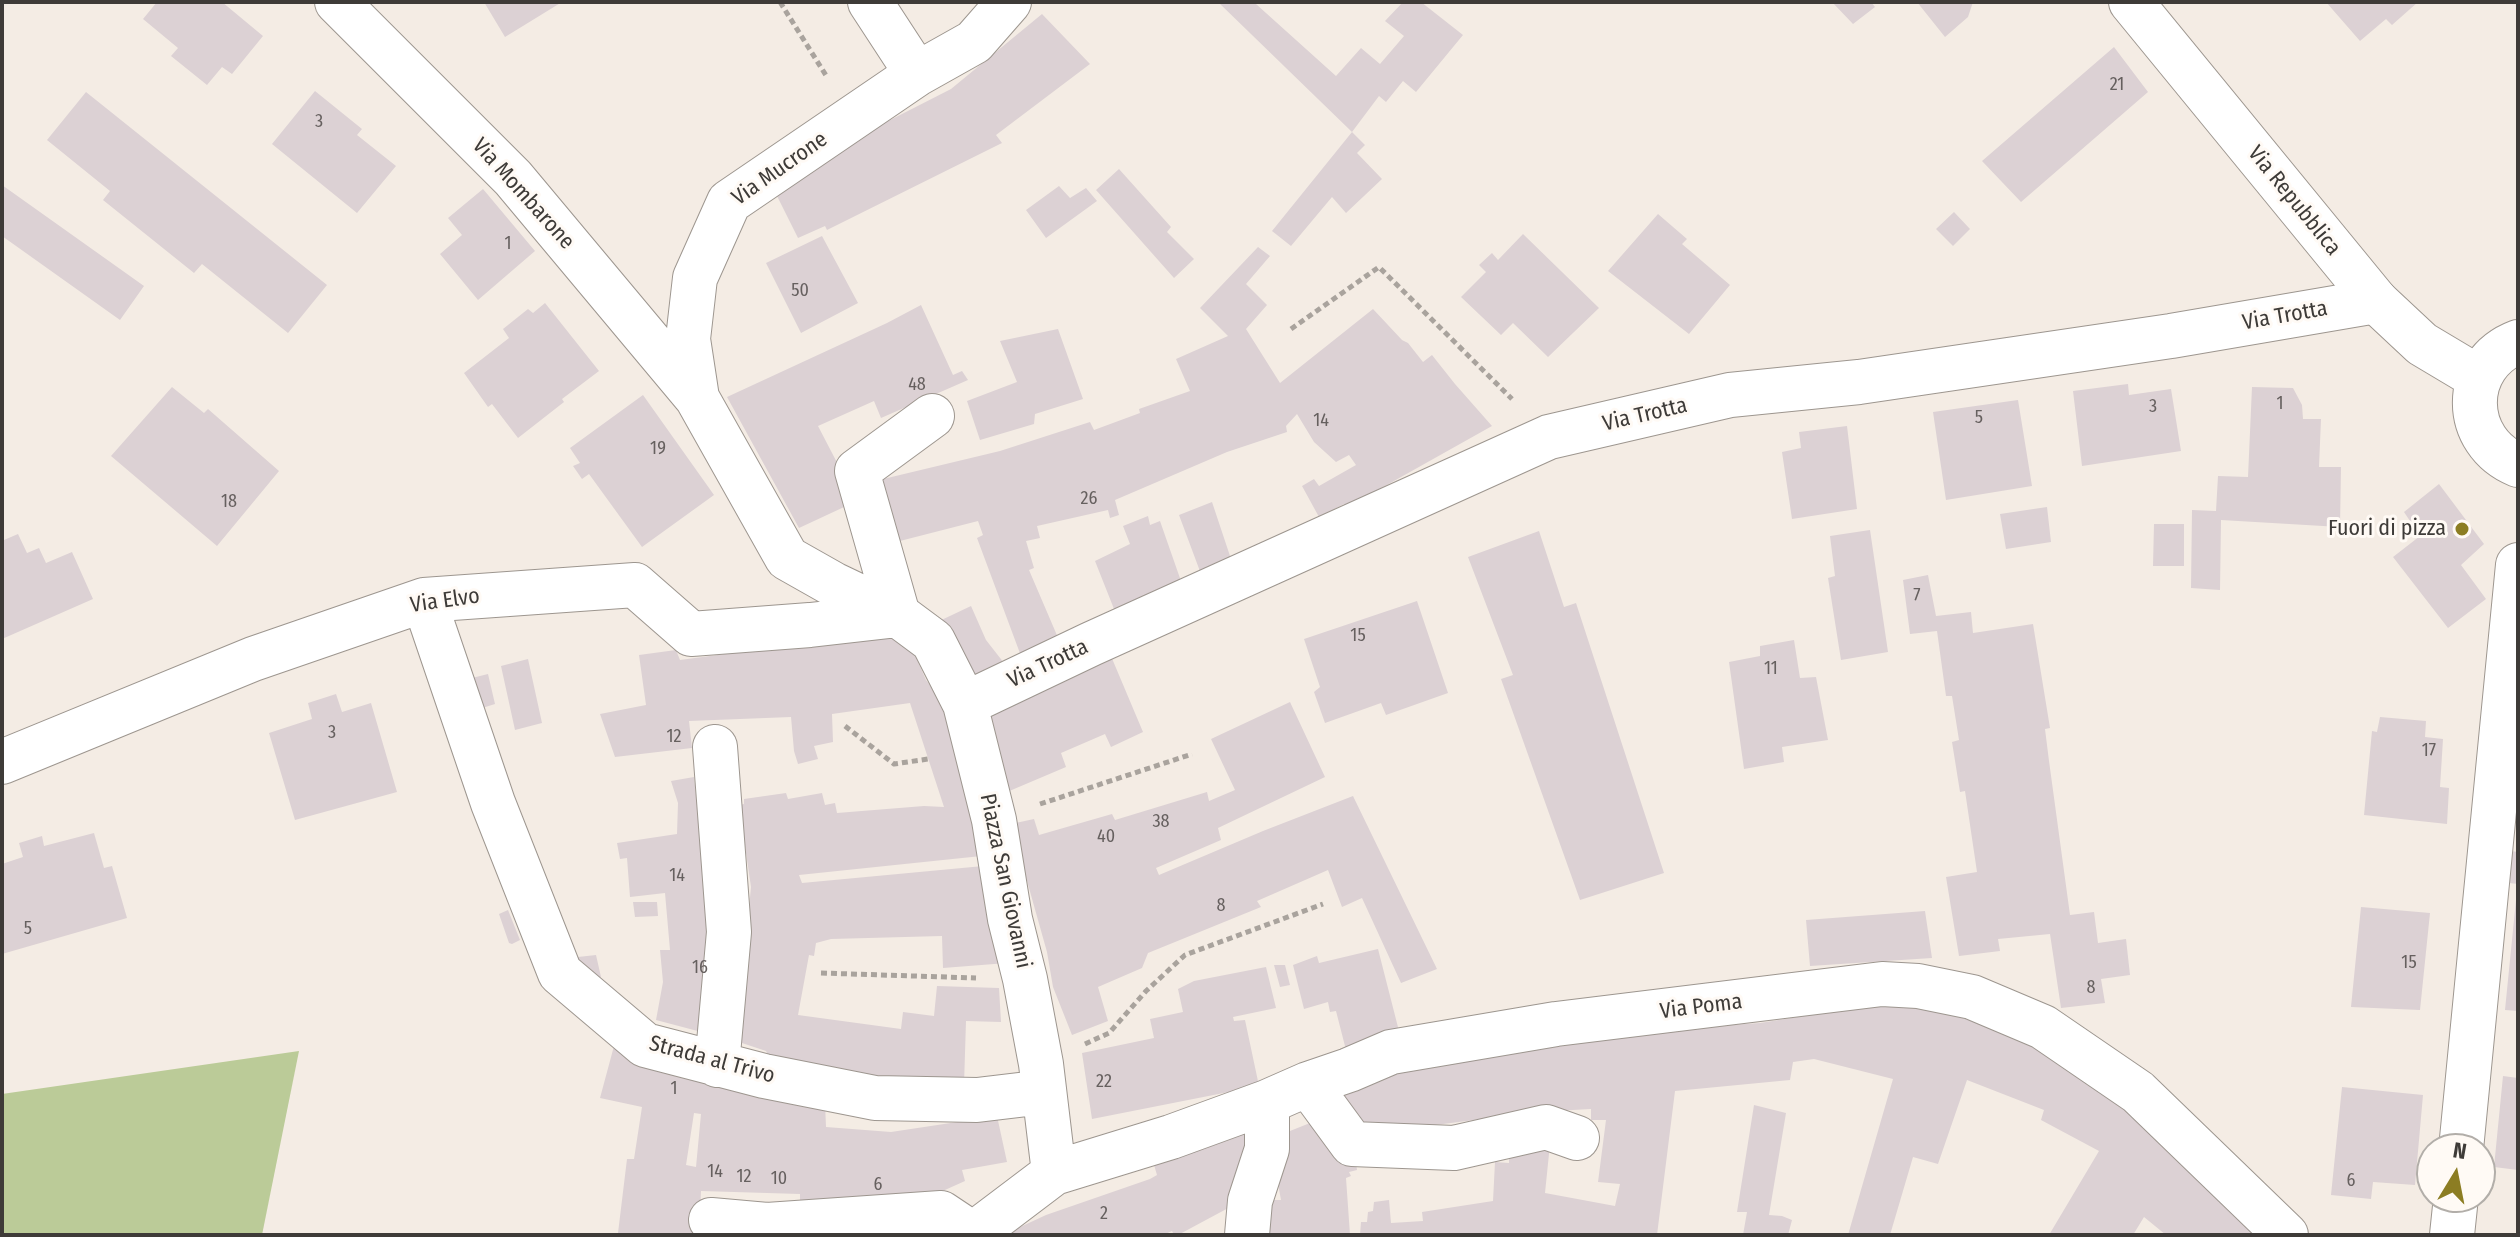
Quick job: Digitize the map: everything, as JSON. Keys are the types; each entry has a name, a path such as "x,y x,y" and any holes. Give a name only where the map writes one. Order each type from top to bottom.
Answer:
{"street":[{"name":"Via Mombarone","path":"337,2 513,178 697,398"},
{"path":"870,2 917,74"},
{"name":"Via Mucrone","path":"898,615 787,558 697,398 688,339 695,278 729,202 917,74 974,42 1009,2"},
{"name":"Via Repubblica","path":"2131,2 2376,301 2422,344 2479,378"},
{"name":"Via Trotta","path":"965,704 1105,637 1549,437 1730,395 1859,382 2171,336 2376,301"},
{"path":"2518,342 2490,359 2479,378 2474,398 2476,418 2484,438 2497,453 2518,465"},
{"path":"898,615 857,471 932,416"},
{"path":"2463,1133 2518,565"},
{"name":"Via Elvo","path":"2,762 253,659 424,600 635,585 691,634 898,615"},
{"name":"Strada al Trivo","path":"424,600 493,803 560,973 645,1045 764,1076 875,1098 977,1100 1042,1078"},
{"name":"Piazza San Giovanni","path":"898,615 933,641 965,704 994,820 1010,919 1025,979 1054,1173"},
{"path":"715,747 729,932 717,1065"},
{"name":"Via Poma","path":"970,1234 1054,1173 1171,1137 1391,1052 1556,1024 1882,984 1918,986 1972,997 2043,1027 2138,1092 2286,1235"},
{"path":"1308,1084 1352,1144 1454,1148 1546,1127 1577,1138"},
{"path":"1247,1235 1250,1201 1267,1149 1267,1102"},
{"path":"711,1220 767,1225 941,1213 970,1234"},
{"path":"2452,1235 2454,1213"}],"path":[{"path":"780,2 853,118"},
{"path":"1291,329 1379,267 1549,437"},
{"path":"845,726 894,764 928,759"},
{"path":"994,820 1192,754"},
{"path":"1042,1078 1109,1033 1146,991 1185,955 1323,904"},
{"path":"821,973 1025,979"}],"green space":[{"path":"299,1051 262,1235 2,1235 2,1094"}],"building":[{"path":"157,2 222,2 263,36 232,74 222,67 207,85 171,56 178,48 143,19"},
{"path":"484,2 562,2 505,37"},
{"path":"1218,2 1258,2 1256,4 1336,76 1361,48 1380,64 1404,36 1385,21 1403,2 1421,2 1463,35 1416,92 1403,81 1386,102 1379,96 1352,132"},
{"path":"1832,2 1871,2 1875,7 1853,24"},
{"path":"1917,2 1973,2 1968,17 1945,37"},
{"path":"2326,2 2418,2 2392,25 2386,19 2360,41"},
{"path":"1042,14 1090,64 996,135 1002,143 827,230 825,226 798,238 772,186 853,139 951,89"},
{"path":"2114,47 2148,92 2021,202 1982,161"},
{"path":"315,91 362,129 357,135 396,166 357,213 272,144"},
{"path":"86,92 327,285 288,333 202,264 194,273 103,200 110,191 47,140"},
{"path":"1352,132 1365,145 1357,153 1382,179 1346,213 1332,197 1291,246 1272,231"},
{"path":"1119,169 1171,227 1167,232 1194,259 1174,278 1096,190"},
{"path":"2,185 144,286 120,320 2,236"},
{"path":"1059,186 1070,198 1086,188 1097,201 1046,238 1026,210"},
{"path":"483,189 535,251 478,300 440,254 462,235 448,218"},
{"path":"1954,212 1970,229 1953,246 1936,229"},
{"path":"1658,214 1687,239 1682,244 1730,285 1689,334 1608,271"},
{"path":"1523,234 1599,308 1548,357 1513,323 1501,335 1461,297 1486,272 1479,265 1492,253 1498,260"},
{"path":"822,236 858,303 801,333 766,263"},
{"path":"1258,247 1270,256 1246,284 1267,305 1246,329 1280,383 1373,309 1423,362 1432,355 1492,426 1344,509 1344,504 1319,517 1302,486 1314,479 1319,486 1356,465 1349,455 1336,462 1314,442 1297,414 1286,426 1287,432 1227,452 1115,500 1119,515 1110,518 1108,510 1037,526 1040,538 1026,541 1034,568 1029,570 1059,640 1021,656 977,538 983,535 978,521 896,542 879,480 1000,451 1090,422 1094,430 1140,413 1139,409 1190,391 1176,359 1228,336 1200,308"},
{"path":"545,303 599,371 518,438 492,404 488,407 464,373 509,338 503,329 528,309 533,313"},
{"path":"921,305 953,375 962,371 968,380 881,418 874,401 818,426 857,501 799,528 727,397"},
{"path":"1058,329 1083,399 1035,414 1034,424 980,440 967,401 1017,382 1000,341"},
{"path":"2128,384 2129,395 2171,389 2181,451 2082,466 2073,391"},
{"path":"172,387 204,413 208,409 279,471 217,546 111,456"},
{"path":"2252,387 2293,388 2302,405 2303,419 2321,419 2319,467 2341,467 2340,527 2221,520 2220,590 2191,588 2192,510 2216,511 2218,476 2248,477"},
{"path":"643,395 714,495 642,547 589,474 582,479 573,466 580,463 570,448"},
{"path":"2018,400 2032,486 1946,500 1933,412"},
{"path":"1847,426 1857,509 1792,519 1782,452 1801,448 1799,432"},
{"path":"2439,484 2484,544 2461,565 2486,599 2448,628 2393,557 2420,536 2404,512"},
{"path":"1212,502 1231,559 1201,574 1179,515"},
{"path":"2047,507 2051,542 2006,549 2000,514"},
{"path":"1148,516 1150,525 1160,521 1182,584 1116,614 1095,561 1130,544 1123,526"},
{"path":"2154,524 2184,524 2184,566 2153,566"},
{"path":"1870,530 1888,652 1841,660 1828,578 1835,576 1830,536"},
{"path":"1539,531 1564,607 1576,603 1664,873 1580,900 1501,679 1513,675 1468,557"},
{"path":"18,534 27,553 39,548 46,563 72,552 93,599 2,639 2,535 4,540"},
{"path":"1928,575 1936,616 1971,612 1973,633 2033,624 2050,728 2045,729 2070,915 2094,912 2098,943 2126,939 2130,975 2101,979 2105,1003 2061,1008 2050,934 1998,939 2000,951 1959,956 1946,877 1977,872 1965,791 1960,792 1952,742 1959,740 1952,696 1946,696 1937,631 1910,634 1903,580"},
{"path":"1417,601 1448,693 1386,715 1381,703 1325,723 1314,692 1320,687 1304,639"},
{"path":"971,606 986,640 1004,663 967,678 933,624"},
{"path":"904,630 926,680 941,699 991,855 799,875 802,883 994,865 1007,963 943,968 942,936 831,939 816,943 814,956 809,955 798,1015 901,1029 903,1012 934,1016 937,986 999,988 1001,1022 966,1021 964,1085 927,1086 768,1055 766,1051 736,1041 751,887 739,805 744,804 744,799 786,793 788,799 822,793 825,805 835,803 837,813 944,807 910,703 832,714 833,742 814,746 818,759 798,764 791,717 689,721 692,748 615,757 600,714 646,705 639,655 676,650 680,660"},
{"path":"1794,640 1800,678 1816,677 1828,740 1782,747 1784,762 1744,769 1729,662 1760,656 1760,646"},
{"path":"1108,649 1143,732 1111,747 1105,734 1061,753 1066,767 1007,792 980,714"},
{"path":"528,659 542,723 515,730 501,666"},
{"path":"488,674 495,704 479,709 472,678"},
{"path":"336,694 342,712 371,703 397,792 295,820 269,733 312,719 308,703"},
{"path":"1290,702 1325,777 1218,828 1221,840 1156,868 1159,875 1353,796 1437,969 1401,983 1362,898 1342,907 1328,870 1257,901 1261,907 1148,953 1142,968 1098,987 1108,1021 1072,1035 1053,987 1047,952 1011,824 1034,819 1039,835 1112,814 1115,820 1207,792 1209,801 1235,790 1211,739"},
{"path":"2380,717 2426,721 2425,737 2443,739 2440,787 2449,788 2447,824 2364,815 2372,731 2377,732"},
{"path":"694,777 714,947 709,1034 656,1020 663,982 660,950 670,950 665,893 630,897 627,858 620,859 617,843 677,834 678,803 671,781"},
{"path":"94,833 104,868 112,866 127,918 2,954 2,864 23,857 19,843 42,836 44,846"},
{"path":"2504,850 2518,852 2518,884 2500,882"},
{"path":"2518,900 2518,1011 2505,1010"},
{"path":"633,902 657,902 658,916 635,917"},
{"path":"2361,907 2430,913 2420,1010 2351,1007"},
{"path":"508,910 520,940 512,944 499,914"},
{"path":"1925,911 1932,958 1810,966 1806,920"},
{"path":"1378,949 1400,1035 1346,1050 1336,1011 1330,1012 1328,1002 1304,1009 1293,965 1317,956 1319,963"},
{"path":"596,955 601,977 584,977 569,958"},
{"path":"1274,965 1285,965 1290,985 1280,987"},
{"path":"1266,967 1276,1008 1233,1017 1234,1021 1245,1020 1259,1086 1092,1119 1082,1053 1154,1038 1150,1019 1183,1012 1178,989 1194,981"},
{"path":"1891,1002 1961,1017 2068,1060 2267,1235 2166,1235 2144,1217 2133,1235 2049,1235 2099,1151 2041,1120 2044,1110 1967,1080 1938,1164 1913,1157 1890,1235 1848,1235 1893,1079 1814,1059 1793,1062 1790,1080 1675,1091 1657,1235 1360,1235 1361,1222 1367,1222 1374,1202 1389,1200 1391,1223 1423,1221 1422,1212 1493,1201 1495,1162 1509,1163 1509,1142 1550,1144 1545,1193 1615,1206 1620,1184 1598,1182 1606,1120 1591,1120 1591,1109 1536,1112 1358,1135 1337,1084 1623,1032 1760,1023"},
{"path":"614,1046 825,1103 826,1127 891,1132 997,1116 1007,1162 962,1170 965,1181 936,1194 800,1201 800,1194 701,1191 699,1235 618,1233 627,1159 634,1159 642,1107 600,1098","holes":["694,1113 701,1114 696,1167 686,1165"]},
{"path":"2503,1076 2518,1078 2518,1170 2496,1167"},
{"path":"2342,1087 2423,1095 2420,1133 2416,1133 2415,1185 2373,1182 2371,1199 2331,1195"},
{"path":"1754,1105 1786,1113 1769,1215 1792,1220 1788,1235 1743,1235 1747,1212 1737,1212"},
{"path":"1325,1117 1346,1165 1356,1163 1357,1170 1349,1172 1351,1176 1346,1178 1350,1235 1254,1235 1269,1200 1281,1200 1274,1162 1280,1135"},
{"path":"1241,1131 1254,1132 1232,1206 1178,1235 1172,1231 1163,1235 1003,1235 1046,1215 1150,1179 1157,1175 1152,1158"}],"place":[{"name":"Fuori di pizza","path":"2462,529"}]}
